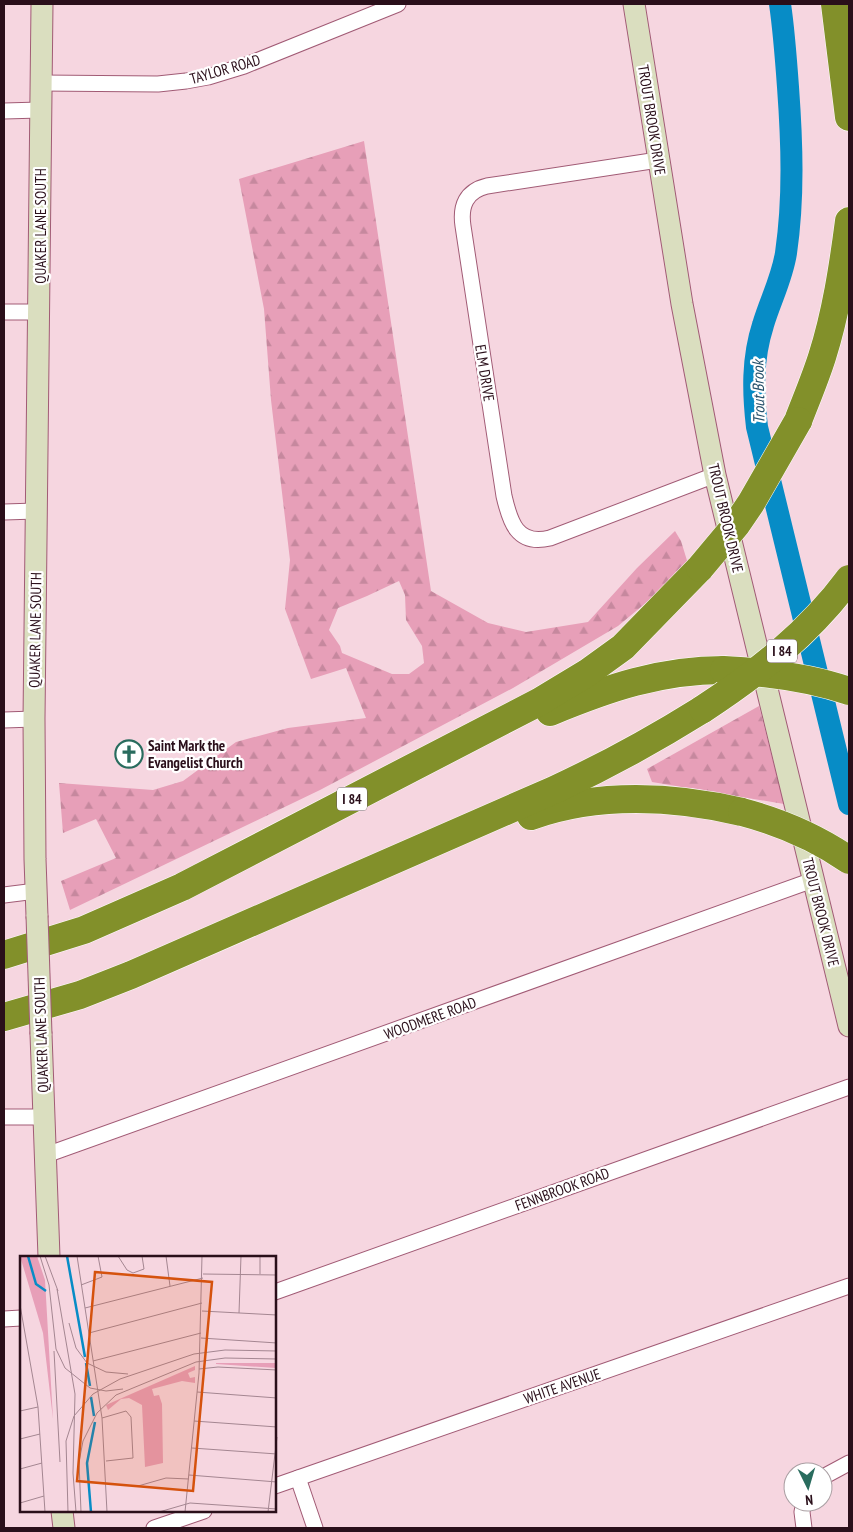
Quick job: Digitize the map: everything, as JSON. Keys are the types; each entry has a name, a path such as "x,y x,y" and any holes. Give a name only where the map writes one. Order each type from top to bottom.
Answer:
{"highway":[{"path":"822,4 840,49"},
{"path":"835,4 849,117"},
{"name":"I 84","path":"4,955 84,930 217,869 540,702 612,656 655,616 736,526 798,421 827,340 843,267 849,221"},
{"name":"I 84","path":"4,1017 56,1003 117,981 554,790 609,764 703,709 782,651 808,627 849,579"},
{"path":"440,754 483,739 578,700 618,686 665,674 724,670 786,675 849,691"},
{"path":"406,855 463,842 544,811 592,801 630,799 670,800 742,812 802,834 825,845 849,860"}],"main road":[{"name":"QUAKER LANE SOUTH","path":"42,4 34,719 36,891 49,1256"},
{"name":"TROUT BROOK DRIVE","path":"634,4 689,347 715,475 849,1026"},
{"path":"62,1512 64,1528"}],"street":[{"name":"TAYLOR ROAD","path":"41,83 158,84 208,77 244,66 398,4"},
{"path":"4,111 40,110"},
{"name":"ELM DRIVE","path":"658,160 487,186 473,192 464,202 462,226 504,496 513,526 527,537 541,540 559,535 715,475"},
{"path":"4,312 39,312"},
{"path":"4,512 36,511"},
{"path":"4,720 34,719"},
{"name":"WOODMERE ROAD","path":"46,1155 813,880"},
{"path":"4,895 36,891"},
{"name":"FENNBROOK ROAD","path":"276,1292 849,1087"},
{"path":"4,1117 44,1116"},
{"name":"WHITE AVENUE","path":"276,1486 849,1286"},
{"path":"4,1318 20,1318"},
{"path":"833,1472 849,1463"},
{"path":"298,1478 315,1528"},
{"path":"154,1528 201,1512"},
{"path":"802,1512 804,1528"}],"green space":[{"path":"364,141 431,591 488,623 526,632 588,622 637,568 675,531 681,541 689,567 618,626 513,688 320,790 70,910 61,881 116,858 96,819 63,833 59,783 153,790 183,781 236,742 288,728 366,718 346,668 311,679 285,609 290,560 271,400 264,309 239,179","holes":["399,581 405,595 406,620 422,646 424,663 409,674 392,674 342,653 340,646 329,630 338,608"]},
{"path":"759,706 784,804 652,782 647,769"}],"waterway":[{"name":"Trout Brook","path":"780,4 791,128 792,170 789,232 784,263 763,325 757,350 754,376 757,427 849,804"}],"place":[{"name":"Saint Mark the Evangelist Church","path":"129,754"}]}
